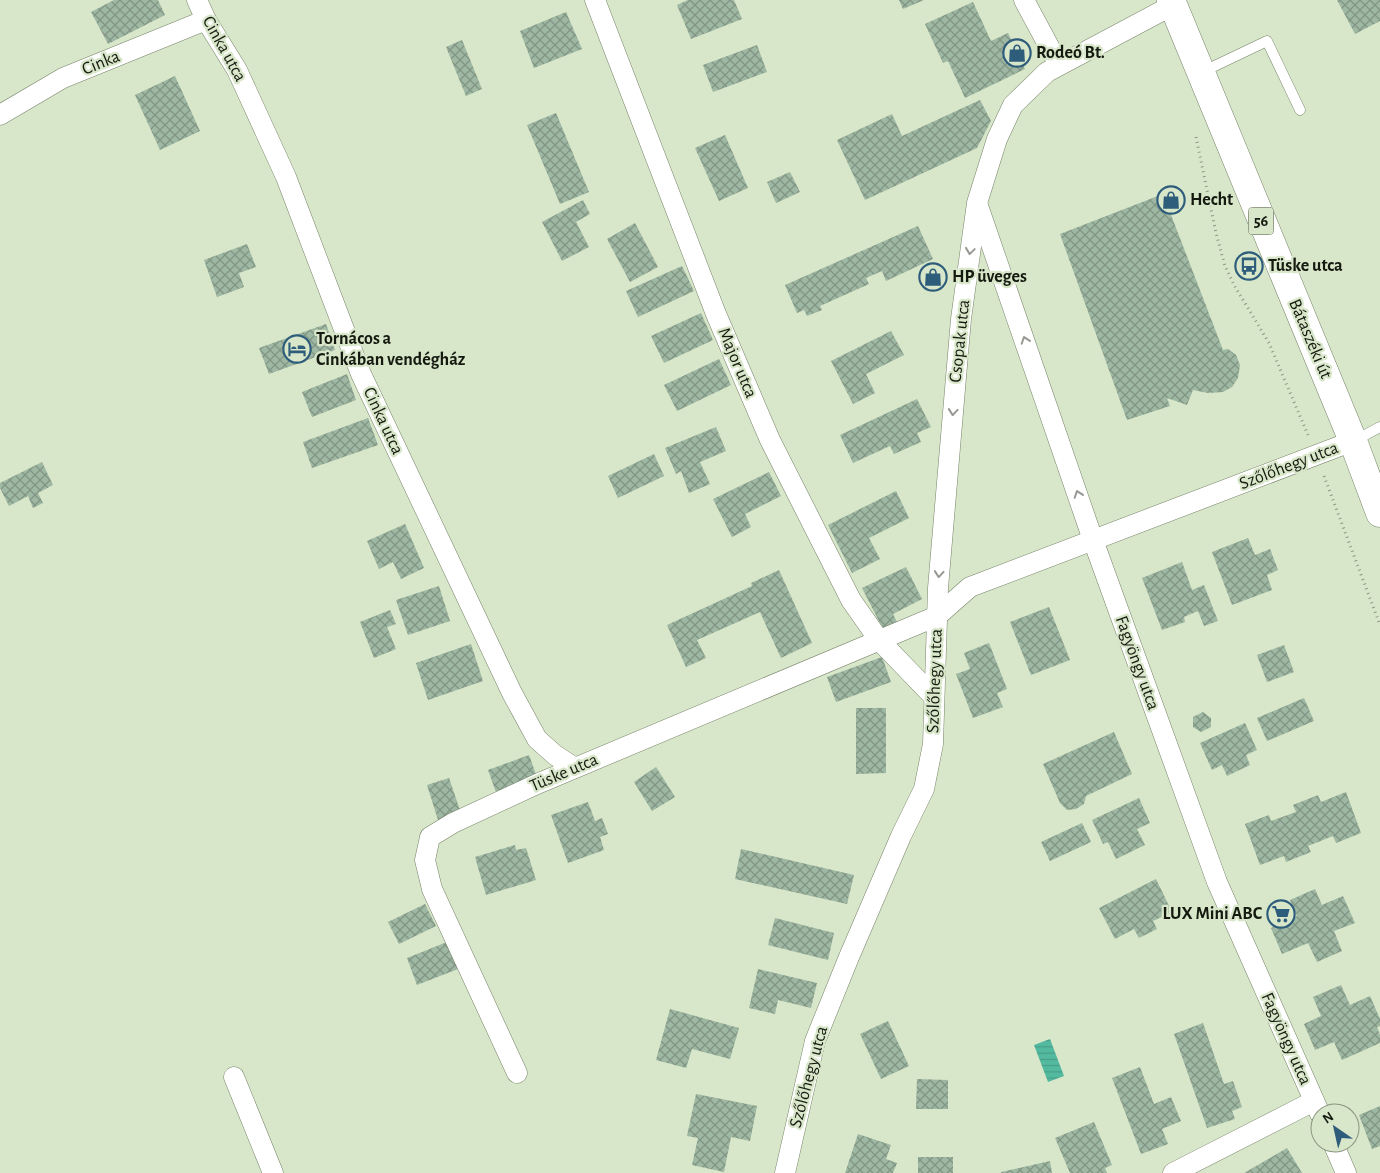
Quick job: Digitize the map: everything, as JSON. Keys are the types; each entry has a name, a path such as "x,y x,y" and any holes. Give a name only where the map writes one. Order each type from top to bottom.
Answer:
{"main road":[{"name":"Bátaszéki út","path":"1172,3 1353,441 1380,513"}],"street":[{"name":"Cinka utca","path":"197,0 206,20 237,70 286,177 361,374 512,693 537,739 575,768"},
{"name":"Major utca","path":"595,0 716,314 770,440 851,600 879,640 934,697"},
{"path":"1024,0 1059,65"},
{"name":"Csopak utca","path":"937,616 961,319 977,203 997,139 1013,105 1047,72 1172,3"},
{"name":"Cinka","path":"0,116 63,78 206,20"},
{"name":"Fagyöngy utca","path":"977,203 1093,540 1216,882 1315,1103"},
{"name":"Szőlőhegy utca","path":"785,1173 815,1042 848,957 901,836 924,789 933,744 937,616 970,587 1353,441"},
{"name":"Tüske utca","path":"517,1073 432,890 425,860 430,837 453,823 536,784 937,616"},
{"path":"234,1077 273,1173"},
{"path":"1173,1173 1310,1110"},
{"path":"1337,1153 1346,1173"}],"lane":[{"path":"1201,72 1267,41 1300,110"},
{"path":"1353,441 1380,428"}],"path":[{"path":"1195,130 1216,233 1225,266 1234,285 1269,343 1317,456 1380,625"}],"water":[{"path":"1050,1039 1064,1076 1048,1082 1034,1045"}],"building":[{"path":"114,0 158,0 165,15 108,44 91,12"},
{"path":"688,0 734,0 742,19 691,39 677,5"},
{"path":"899,0 924,0 903,9"},
{"path":"1337,0 1380,0 1380,21 1355,34"},
{"path":"973,2 991,41 1008,33 1025,69 965,98 948,61 943,63 925,24"},
{"path":"566,12 582,49 534,68 520,31"},
{"path":"462,40 482,89 466,96 446,47"},
{"path":"757,45 767,72 713,92 703,65"},
{"path":"175,76 200,131 160,150 135,95"},
{"path":"980,100 991,121 977,148 865,200 837,140 892,114 902,136"},
{"path":"556,113 589,192 560,204 527,125"},
{"path":"725,135 748,188 719,201 695,148"},
{"path":"790,172 800,192 776,203 767,182"},
{"path":"1163,194 1223,350 1228,349 1236,355 1240,365 1238,378 1232,387 1223,392 1208,393 1193,390 1187,405 1167,398 1170,406 1127,420 1060,234"},
{"path":"583,200 590,214 576,222 589,247 562,261 542,222"},
{"path":"635,223 658,267 630,282 607,239"},
{"path":"918,226 933,259 886,281 882,271 866,278 869,284 820,306 822,310 807,316 804,310 797,313 785,285"},
{"path":"247,244 256,267 239,273 244,287 217,297 204,260"},
{"path":"682,266 694,291 638,317 626,291"},
{"path":"701,313 713,340 664,363 651,336"},
{"name":"Tornácos a Cinkában vendégház","path":"326,324 335,350 269,374 259,348"},
{"path":"891,331 904,355 866,374 875,393 853,404 831,361"},
{"path":"719,359 731,385 677,411 664,385"},
{"path":"347,374 356,400 312,417 302,392"},
{"path":"917,399 931,427 917,433 921,442 894,454 890,446 853,463 840,435"},
{"path":"368,418 378,445 312,468 303,442"},
{"path":"716,427 726,451 700,462 710,484 689,493 681,471 676,474 665,448"},
{"path":"654,454 664,476 618,498 608,476"},
{"path":"42,462 53,485 38,493 43,503 33,508 28,496 9,506 0,488 0,483"},
{"path":"769,472 781,496 745,514 751,527 732,537 713,499"},
{"path":"896,491 909,518 869,538 880,559 852,573 828,525"},
{"path":"405,524 424,568 401,579 393,562 379,569 367,541"},
{"path":"1248,538 1255,555 1270,549 1278,570 1267,575 1272,590 1232,605 1212,552"},
{"path":"1182,562 1192,590 1204,585 1218,621 1204,626 1198,611 1184,617 1185,622 1162,630 1142,578"},
{"path":"906,567 922,599 893,614 897,622 883,629 862,588"},
{"path":"779,570 812,643 781,658 760,612 697,640 706,658 686,667 667,625 752,586 751,583"},
{"path":"439,586 450,621 408,635 396,600"},
{"path":"1049,607 1070,660 1031,675 1010,622"},
{"path":"390,610 396,624 387,627 396,649 374,658 360,622"},
{"path":"989,643 1007,689 997,693 1003,707 973,718 956,674 970,669 964,653"},
{"path":"471,644 483,681 428,700 416,663"},
{"path":"1284,645 1294,672 1267,682 1257,655"},
{"path":"882,657 891,682 836,702 827,677"},
{"path":"1304,698 1314,721 1267,741 1257,718"},
{"path":"856,708 886,708 886,773 856,774"},
{"path":"1203,712 1211,718 1211,727 1201,732 1193,727 1193,717"},
{"path":"1245,723 1257,750 1246,755 1250,765 1227,776 1222,765 1212,770 1200,743"},
{"path":"1114,732 1132,774 1086,796 1084,804 1076,809 1067,810 1060,803 1043,764"},
{"path":"529,755 538,780 497,795 488,770"},
{"path":"656,767 675,797 652,811 634,782"},
{"path":"449,778 462,816 439,823 427,785"},
{"path":"1346,792 1361,833 1336,843 1333,836 1308,846 1311,852 1286,862 1284,856 1260,865 1245,824 1269,815 1271,821 1296,812 1293,805 1318,795 1321,802"},
{"path":"1139,798 1150,823 1137,829 1145,845 1116,859 1108,842 1103,844 1092,820"},
{"path":"588,802 595,821 602,818 608,834 600,837 604,850 568,863 551,815"},
{"path":"1082,823 1091,842 1050,861 1041,842"},
{"path":"515,845 516,850 526,848 536,880 486,895 475,857"},
{"path":"741,849 854,875 847,904 735,879"},
{"path":"1156,879 1172,912 1153,921 1157,929 1139,938 1134,929 1115,939 1099,908"},
{"path":"1315,889 1322,905 1343,896 1355,923 1334,931 1342,951 1317,962 1308,943 1282,954 1271,928 1297,916 1290,900"},
{"path":"425,904 436,926 399,944 388,922"},
{"path":"775,918 834,933 828,960 768,945"},
{"path":"447,942 458,969 417,985 407,958"},
{"path":"758,969 817,983 811,1008 778,1000 775,1014 749,1008"},
{"path":"1341,985 1350,1005 1370,996 1380,1019 1380,1026 1377,1027 1380,1043 1342,1060 1334,1042 1315,1050 1304,1024 1321,1016 1313,997"},
{"path":"670,1009 739,1028 730,1059 692,1049 686,1068 656,1060"},
{"path":"888,1021 909,1066 881,1079 860,1034"},
{"path":"1203,1023 1224,1084 1233,1081 1242,1107 1232,1111 1235,1119 1207,1128 1174,1034"},
{"path":"1140,1067 1154,1104 1171,1097 1181,1121 1162,1129 1168,1144 1141,1154 1112,1078"},
{"path":"917,1079 948,1080 948,1109 916,1109"},
{"path":"696,1094 757,1106 750,1141 731,1137 724,1172 692,1165 698,1138 687,1136"},
{"path":"1380,1106 1380,1146 1372,1149 1360,1115"},
{"path":"1094,1122 1112,1165 1105,1168 1107,1173 1070,1173 1055,1138"},
{"path":"858,1134 891,1145 886,1159 897,1163 893,1173 845,1173"},
{"path":"1287,1148 1302,1173 1244,1173"},
{"path":"918,1157 953,1157 953,1173 918,1173"},
{"path":"1050,1161 1052,1173 1001,1173 1001,1172"}],"place":[{"name":"Rodeó Bt.","path":"1017,53"},
{"name":"Hecht","path":"1171,200"},
{"name":"Tüske utca","path":"1249,266"},
{"name":"HP üveges","path":"933,277"},
{"name":"Tornácos a Cinkában vendégház","path":"297,349"},
{"name":"LUX Mini ABC","path":"1281,914"}]}
